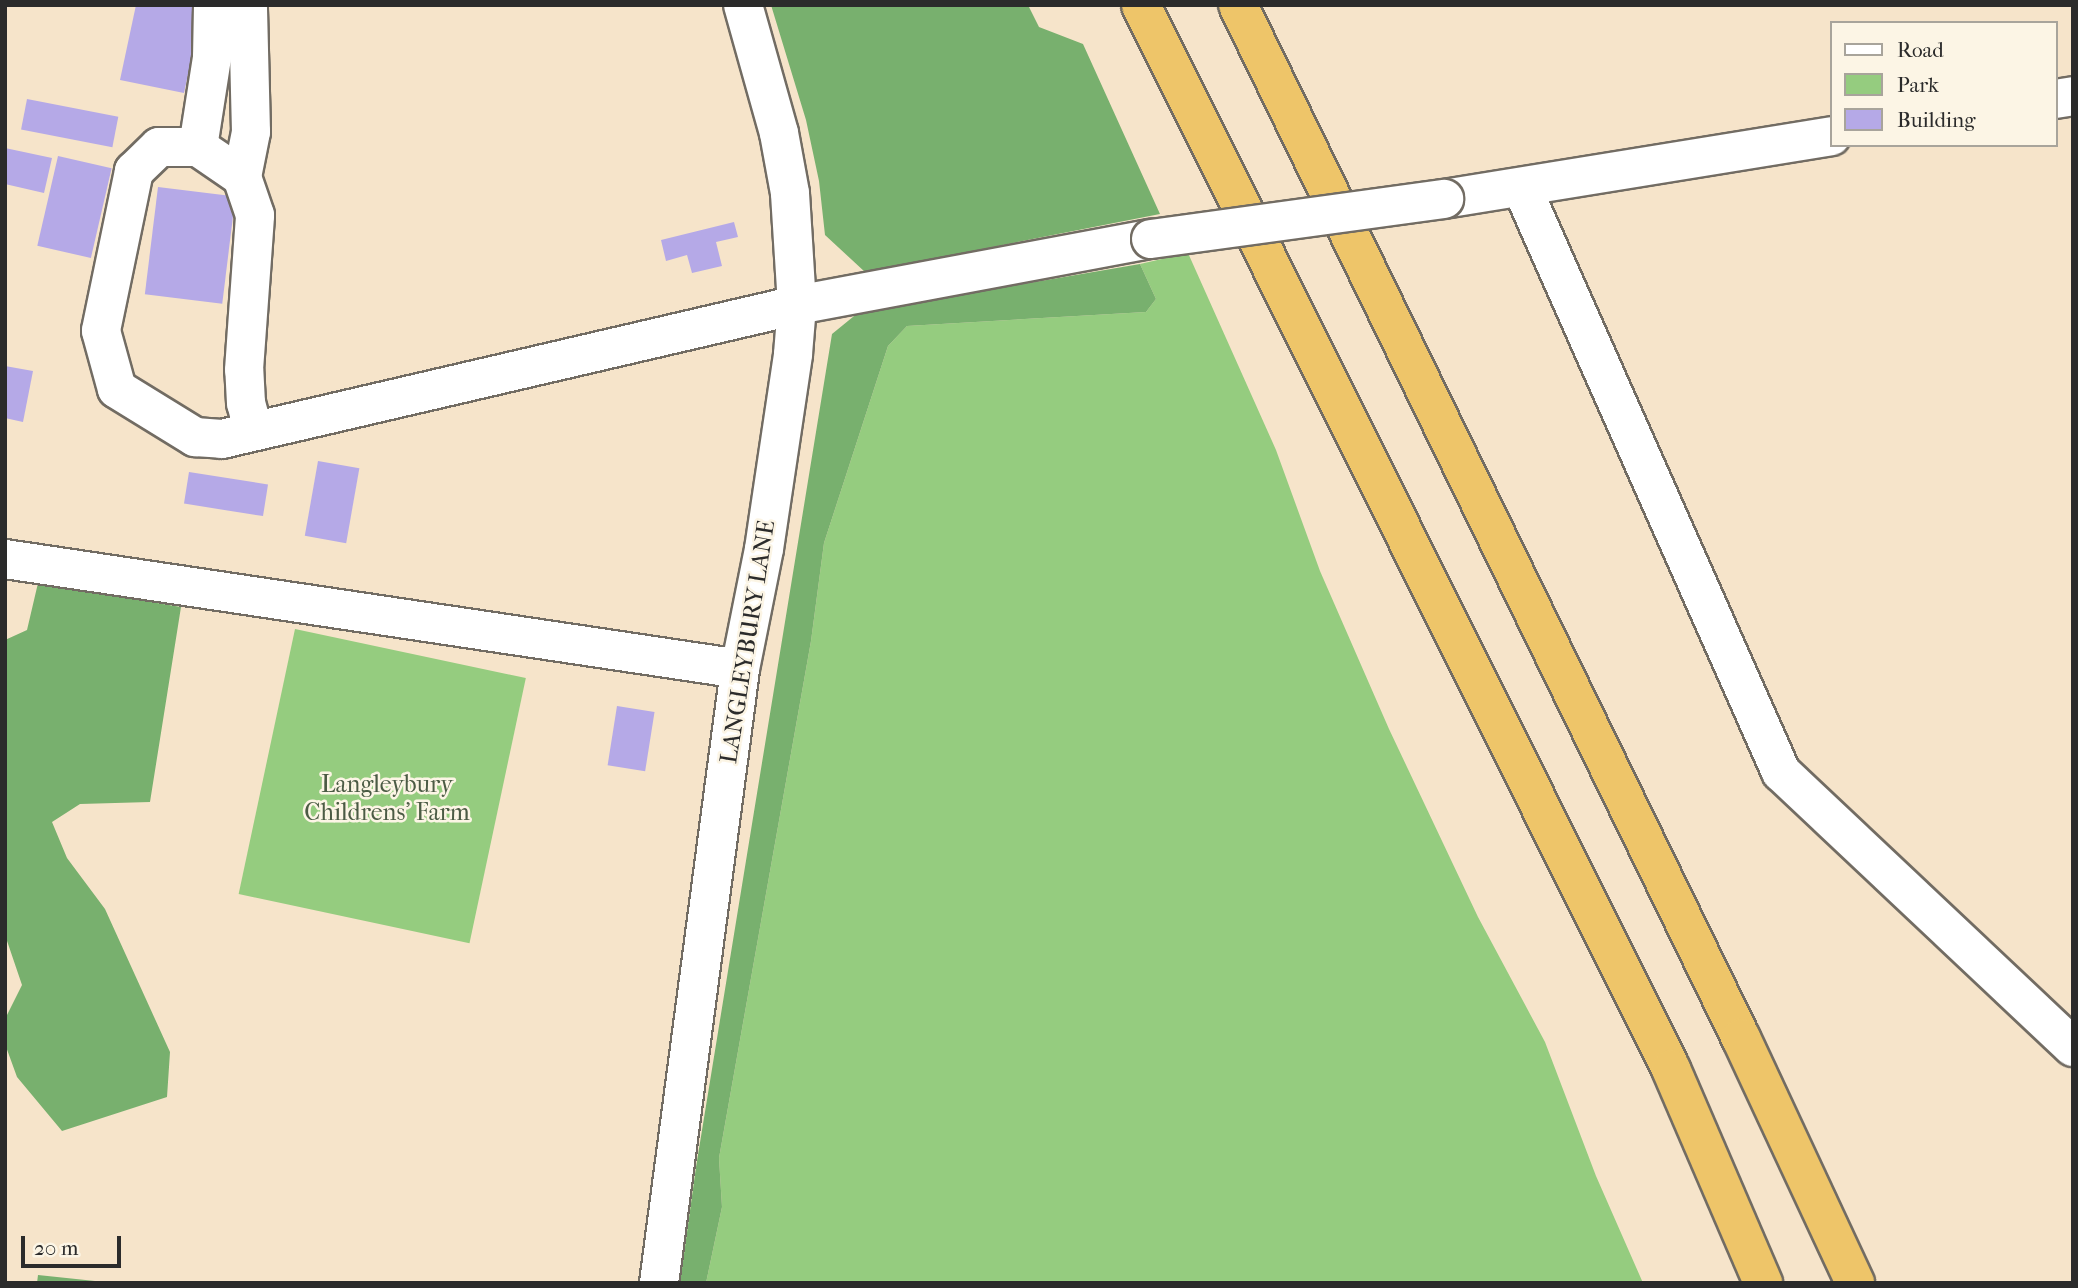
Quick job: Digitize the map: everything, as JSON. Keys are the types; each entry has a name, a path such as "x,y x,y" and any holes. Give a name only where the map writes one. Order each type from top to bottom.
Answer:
{"highway":[{"path":"1141,5 1671,1069 1763,1283"},
{"path":"1238,5 1741,1038 1855,1283"}],"street":[{"path":"198,147 212,58 213,5"},
{"path":"248,5 251,132 242,177 254,215 244,370 253,429"},
{"name":"LANGLEYBURY LANE","path":"659,1283 740,669 768,523 793,354 797,305 790,193 779,133 743,5"},
{"path":"242,177 198,147 159,147 134,171 101,331 117,388 195,437 222,439 253,429 797,305 1151,239 1522,188 1829,136"},
{"path":"1522,188 1781,772 2073,1047"},
{"path":"5,558 740,669"}],"green space":[{"path":"771,5 1028,5 1039,27 1083,44 1160,214 865,272 825,235 819,181 806,120"},
{"path":"1188,253 1276,450 1320,571 1389,729 1478,917 1545,1042 1596,1176 1643,1283 706,1283 722,1207 719,1158 811,641 824,543 888,346 907,326 1146,312 1156,299 1140,264"},
{"path":"1140,264 1156,299 1146,312 907,326 888,346 824,543 811,641 719,1158 722,1207 706,1283 680,1283 696,1167 832,334 859,312"},
{"path":"38,583 181,607 150,802 80,804 52,822 67,858 105,909 170,1052 167,1097 62,1131 17,1077 5,1044 5,1019 22,985 5,935 5,640 27,630"},
{"name":"Langleybury Childrens' Farm","path":"295,629 526,678 469,943 239,894"},
{"path":"38,1275 114,1283 37,1283"}],"building":[{"path":"136,5 203,5 184,93 120,80"},
{"path":"27,99 118,117 112,147 21,129"},
{"path":"5,148 52,158 44,193 5,184"},
{"path":"58,156 112,168 91,258 37,246"},
{"path":"158,187 235,197 222,304 145,294"},
{"path":"734,222 738,237 716,242 722,266 692,273 687,255 666,261 661,240"},
{"path":"5,366 33,371 23,422 5,418"},
{"path":"318,461 359,468 346,543 305,536"},
{"path":"189,472 268,485 263,516 184,504"},
{"path":"617,706 655,712 645,771 608,765"}]}
